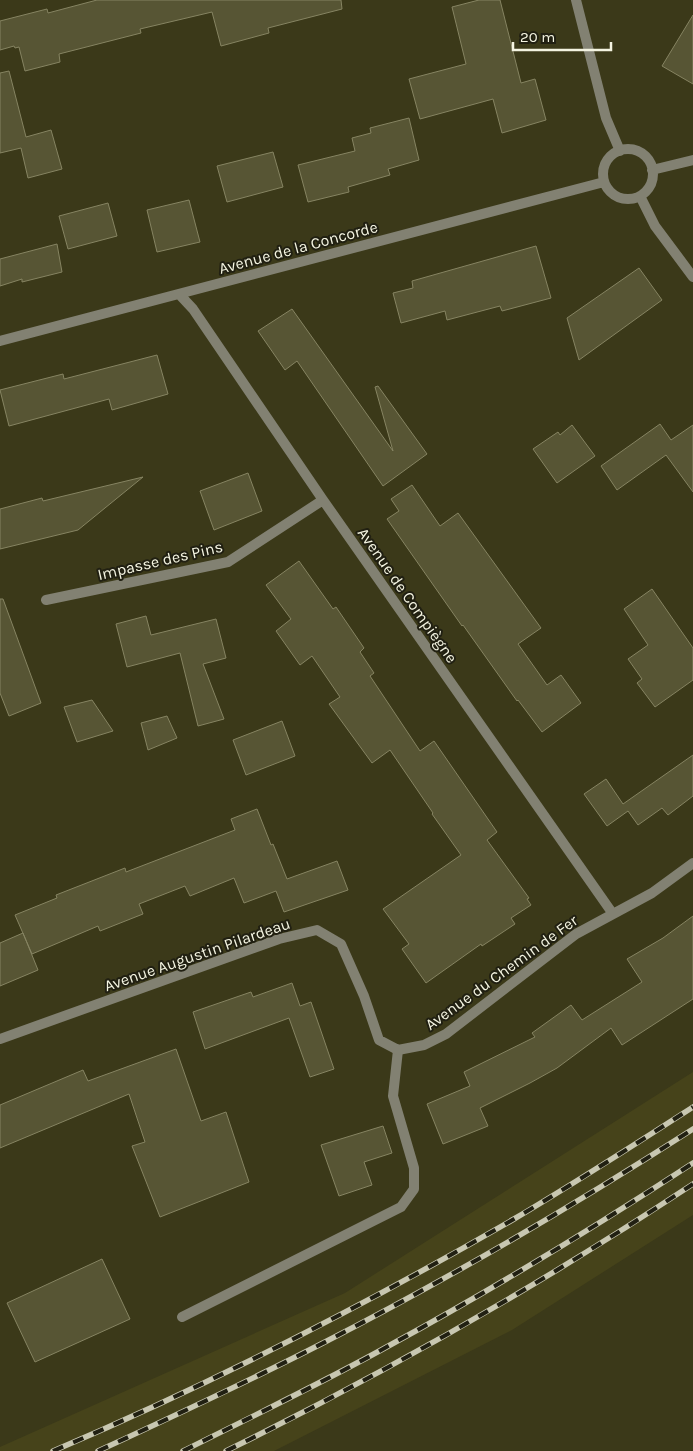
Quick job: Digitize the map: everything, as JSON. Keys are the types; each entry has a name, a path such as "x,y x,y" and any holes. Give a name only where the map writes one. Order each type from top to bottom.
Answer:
{"street":[{"path":"576,0 606,118 620,151"},
{"path":"628,149 644,155 652,170 652,178 646,191 640,196 626,199 619,198 608,189 602,174 607,160 620,151 628,149"},
{"path":"652,170 693,160"},
{"name":"Avenue de la Concorde","path":"0,341 604,182"},
{"path":"640,196 656,226 693,278"},
{"name":"Avenue de Compiègne","path":"179,294 193,308 323,500 613,914"},
{"name":"Impasse des Pins","path":"46,600 228,562 323,500"},
{"name":"Avenue du Chemin de Fer","path":"398,1050 424,1045 446,1034 576,934 652,893 693,863"},
{"name":"Avenue Augustin Pilardeau","path":"0,1039 279,939 318,930 341,944 364,996 379,1040 398,1050"},
{"path":"182,1317 401,1207 414,1189 414,1168 393,1096 398,1050"}],"shaded area":[{"path":"693,1072 693,1215 512,1330 274,1451 0,1451 0,1447 345,1293"}],"building":[{"path":"97,0 341,0 342,9 268,28 269,33 221,46 212,12 140,29 141,33 59,54 60,62 25,71 19,47 15,48 14,46 0,50 0,21 47,9 48,13"},
{"path":"479,0 500,0 521,83 535,79 546,120 502,133 493,99 420,119 409,79 466,64 452,7"},
{"path":"693,15 693,84 662,66"},
{"path":"9,71 26,137 51,130 62,169 28,178 21,148 0,153 0,73"},
{"path":"409,118 419,160 388,169 390,175 348,187 349,192 308,202 298,165 355,151 352,138 371,133 370,128"},
{"path":"273,152 283,187 227,202 217,166"},
{"path":"189,200 200,242 157,252 147,210"},
{"path":"108,203 117,236 68,249 59,216"},
{"path":"57,244 62,272 22,282 22,279 0,286 0,259"},
{"path":"536,246 551,298 502,311 500,306 447,320 445,311 401,323 393,293 413,288 412,281"},
{"path":"639,268 662,300 579,360 567,318"},
{"path":"292,309 393,451 375,387 378,386 427,454 383,486 297,361 285,370 258,331"},
{"path":"157,355 168,394 112,410 109,399 9,426 0,390 63,374 64,379"},
{"path":"660,424 671,440 693,425 693,492 666,455 617,490 601,466"},
{"path":"572,425 595,456 557,483 533,449 558,432 560,435"},
{"path":"248,473 262,511 214,530 200,491"},
{"path":"143,477 78,530 0,549 0,509 42,498 43,501"},
{"path":"412,485 440,526 458,513 541,628 518,644 547,685 561,675 581,703 542,732 462,626 387,519 399,511 391,499"},
{"path":"299,561 333,609 336,607 364,648 360,652 374,673 370,676 420,751 434,741 497,832 487,840 529,898 527,899 531,905 511,918 515,924 482,946 481,944 426,983 402,949 409,944 383,909 461,855 390,750 372,763 329,704 340,697 312,656 300,665 276,631 291,619 266,585"},
{"path":"652,589 693,648 693,680 655,707 637,683 642,679 628,659 648,645 624,609"},
{"path":"0,599 3,599 41,703 9,716 0,693"},
{"path":"146,616 151,635 216,619 226,658 203,664 224,719 198,726 180,653 127,667 116,624"},
{"path":"92,700 113,731 77,742 64,707"},
{"path":"167,716 177,738 148,750 141,723"},
{"path":"282,721 295,756 246,775 233,740"},
{"path":"693,755 693,796 668,815 662,808 638,825 628,811 607,826 584,794 606,779 623,804"},
{"path":"257,809 287,879 337,861 348,890 284,912 276,891 244,903 234,878 190,896 185,886 139,904 143,914 100,931 98,926 32,954 15,915 57,898 56,895 125,868 126,872 235,830 231,819"},
{"path":"693,916 693,999 622,1045 611,1028 557,1068 480,1108 488,1126 443,1144 427,1104 470,1086 464,1072 535,1037 532,1033 571,1005 582,1020 642,982 627,959 663,938"},
{"path":"23,933 38,970 0,986 0,943"},
{"path":"292,983 300,1006 311,1002 334,1069 310,1077 289,1018 205,1049 193,1012 251,992 253,997"},
{"path":"176,1049 201,1121 226,1112 249,1182 160,1217 132,1146 145,1142 129,1094 0,1148 0,1105 83,1070 88,1081"},
{"path":"383,1126 392,1153 364,1162 372,1185 339,1196 321,1145"},
{"path":"102,1259 130,1319 35,1362 7,1303"}],"railway":[{"path":"53,1451 171,1399 344,1313 514,1219 693,1107"},
{"path":"98,1451 267,1371 418,1293 557,1213 693,1129"},
{"path":"183,1451 340,1372 469,1301 693,1163"},
{"path":"226,1451 346,1390 464,1325 636,1221 693,1184"}]}
